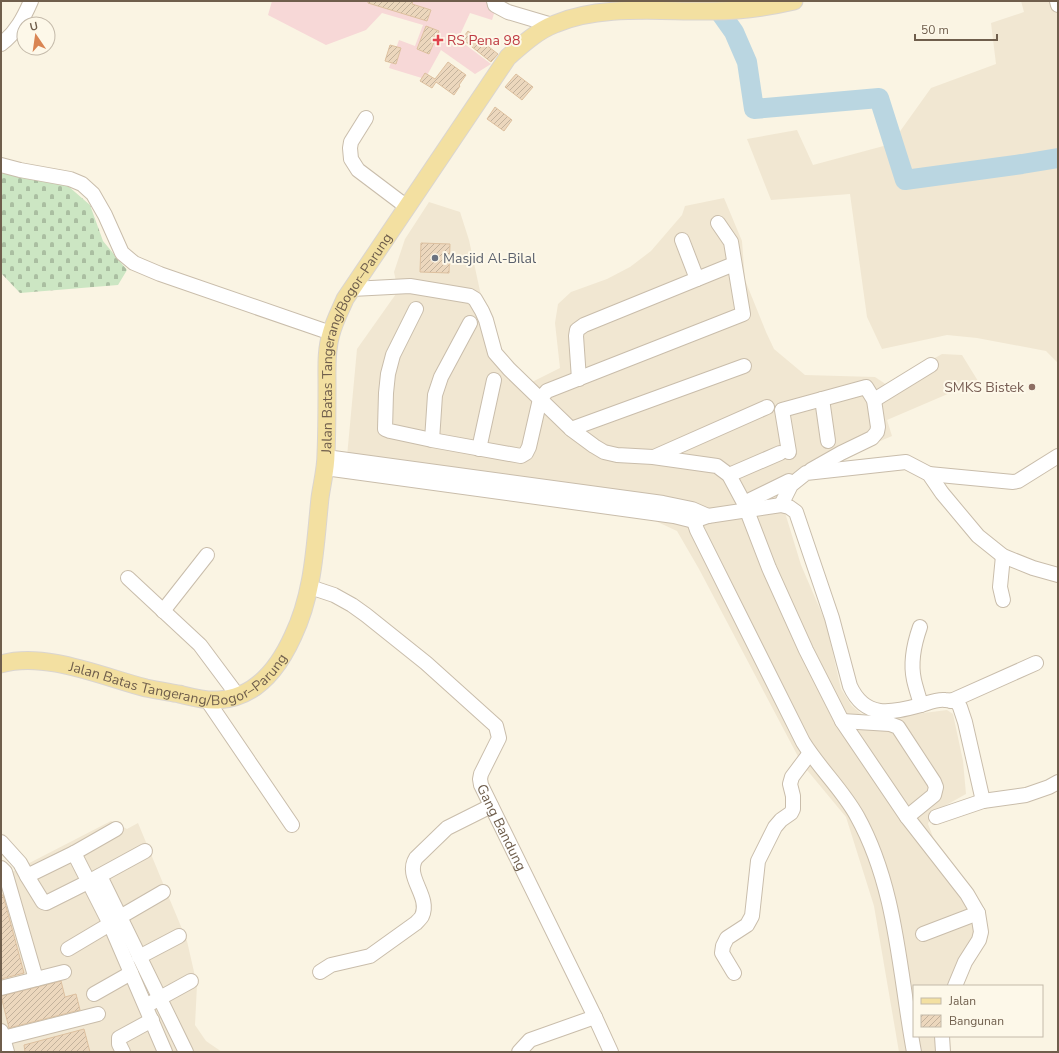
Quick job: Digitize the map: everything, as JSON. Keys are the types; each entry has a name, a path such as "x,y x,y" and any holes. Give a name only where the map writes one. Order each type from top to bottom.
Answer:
{"main road":[{"name":"Jalan Batas Tangerang/Bogor–Parung","path":"2,662 36,662 57,664 98,673 146,688 208,700 219,700 238,696 256,687 268,676 285,653 300,622 310,586 326,462 327,353 331,333 345,299 508,57 538,32 552,25 588,14 632,6 714,11 733,5 784,2"}],"street":[{"path":"1,44 16,30 24,18 31,1"},
{"path":"494,1 495,5 508,12 552,25"},
{"path":"1057,1 1058,5"},
{"path":"366,118 351,142 351,159 358,170 408,207"},
{"path":"1,165 20,170 70,178 82,184 93,194 105,215 122,253 134,263 160,274 331,333"},
{"path":"416,309 393,355 388,374 385,429 432,440 521,456 526,453 529,447 540,399 547,391 743,314 731,242 718,223"},
{"path":"682,240 697,279"},
{"path":"579,379 576,336 577,330 584,325 734,264"},
{"path":"352,289 410,286 470,296 475,299 486,320 495,353 540,399 572,429 594,446 604,452 617,455 653,457 717,466 729,475 745,507 769,568 794,623 842,720 907,817 966,894 978,913 981,932 979,940 965,962 954,985"},
{"path":"432,440 435,395 441,377 470,323"},
{"path":"874,400 931,365"},
{"path":"572,429 744,366"},
{"path":"479,449 494,380"},
{"path":"729,475 785,453 782,410 866,387 874,400 878,427 877,432 872,438 841,453 806,473 791,484 781,505"},
{"path":"822,399 828,441"},
{"path":"653,457 767,408"},
{"path":"806,473 906,462 929,474 1013,482 1023,478 1058,456"},
{"path":"326,462 663,503 692,509 708,516"},
{"path":"326,462 674,516 694,521 745,507 781,505 789,507 796,512 832,618 850,686 858,700 869,708 885,712 895,712 937,700 957,702 963,713 983,801"},
{"path":"929,474 942,493 978,536 1003,556 1033,568 1058,575"},
{"path":"745,507 790,481"},
{"path":"694,521 697,530 758,653 810,753 839,788 857,815 878,862 896,932 914,1052"},
{"path":"163,611 207,554"},
{"path":"1003,556 1000,587 1003,600"},
{"path":"128,578 200,645 238,696"},
{"name":"Gang Bandung","path":"310,586 334,595 366,615 438,674 496,726 499,738 481,774 481,785 611,1052"},
{"path":"920,627 914,647 913,661 914,679 921,705"},
{"path":"951,701 1036,663"},
{"path":"208,700 292,825"},
{"path":"842,720 890,724 898,727 936,787 934,795 907,817"},
{"path":"734,973 722,953 723,946 726,938 747,925 752,916 758,861 775,827 793,809 793,796 790,784 792,777 810,753"},
{"path":"936,817 983,801 1026,795 1049,787 1058,782"},
{"path":"320,972 331,965 370,956 416,923 422,916 424,904 413,875 412,863 447,828 491,806"},
{"path":"27,876 74,853 116,829"},
{"path":"1,842 20,863 43,902 46,903 145,851"},
{"path":"74,853 95,878 115,920 139,957 186,1052"},
{"path":"1,868 5,872 36,979"},
{"path":"68,949 163,892"},
{"path":"923,934 978,913"},
{"path":"115,920 131,973 166,1052"},
{"path":"139,957 179,936"},
{"path":"1,988 64,972"},
{"path":"94,994 131,973"},
{"path":"146,1006 192,981"},
{"path":"6,1052 2,1035 98,1014"},
{"path":"519,1052 530,1040 595,1017"},
{"path":"123,1052 119,1044 119,1038 152,1020"},
{"path":"942,1037 943,1052"}],"shaded area":[{"name":"RS Pena 98","path":"272,1 498,1 492,20 470,13 458,39 491,64 475,74 441,50 425,79 389,68 399,40 415,46 423,25 382,13 366,30 326,45 268,15"},
{"path":"1021,1 1058,1 1058,363 1046,351 977,338 947,335 882,349 867,317 850,194 771,200 747,139 797,130 813,165 891,144 931,88 996,64 991,23 1024,12"},
{"path":"724,198 742,241 745,280 766,332 774,349 805,375 875,377 887,385 942,354 962,355 978,381 887,420 892,436 796,477 780,496 801,565 826,623 841,689 852,706 865,717 885,718 947,710 953,714 963,761 966,794 932,813 928,824 933,837 956,867 978,904 985,921 956,985 913,985 913,1037 946,1037 948,1052 899,1052 874,906 846,817 802,764 699,569 677,531 649,518 345,478 357,349 398,291 394,272 405,239 429,202 460,212 469,240 480,291 501,356 532,382 560,368 555,323 558,304 571,292 607,279 630,267 651,251 682,215 685,206"},
{"path":"111,821 127,829 138,823 187,941 197,985 195,1025 206,1041 222,1052 1,1052 1,861 10,873"}],"green space":[{"path":"1,173 68,186 90,205 103,241 127,270 118,285 20,293 1,273"}],"building":[{"path":"368,1 413,1 412,4 431,10 427,21 368,3"},
{"path":"426,26 439,31 429,54 417,49"},
{"path":"468,31 498,54 491,62 462,39"},
{"path":"390,45 401,48 396,64 385,61"},
{"path":"448,62 466,75 454,95 436,82 432,88 420,81 425,73 435,79"},
{"path":"516,74 533,87 522,100 505,87"},
{"path":"495,107 512,120 504,131 487,119"},
{"name":"Masjid Al-Bilal","path":"421,243 450,244 449,273 420,272"},
{"path":"1,895 3,895 24,973 1,979"},
{"path":"61,981 65,997 76,994 80,1010 9,1028 1,996"},
{"path":"84,1029 90,1052 25,1052 24,1045"}],"waterway":[{"path":"712,1 734,32 747,62 754,109 879,98 905,180 1058,158"}],"place":[{"name":"RS Pena 98","path":"438,40"},
{"name":"Masjid Al-Bilal","path":"435,258"},
{"name":"SMKS Bistek","path":"1032,387"}]}
